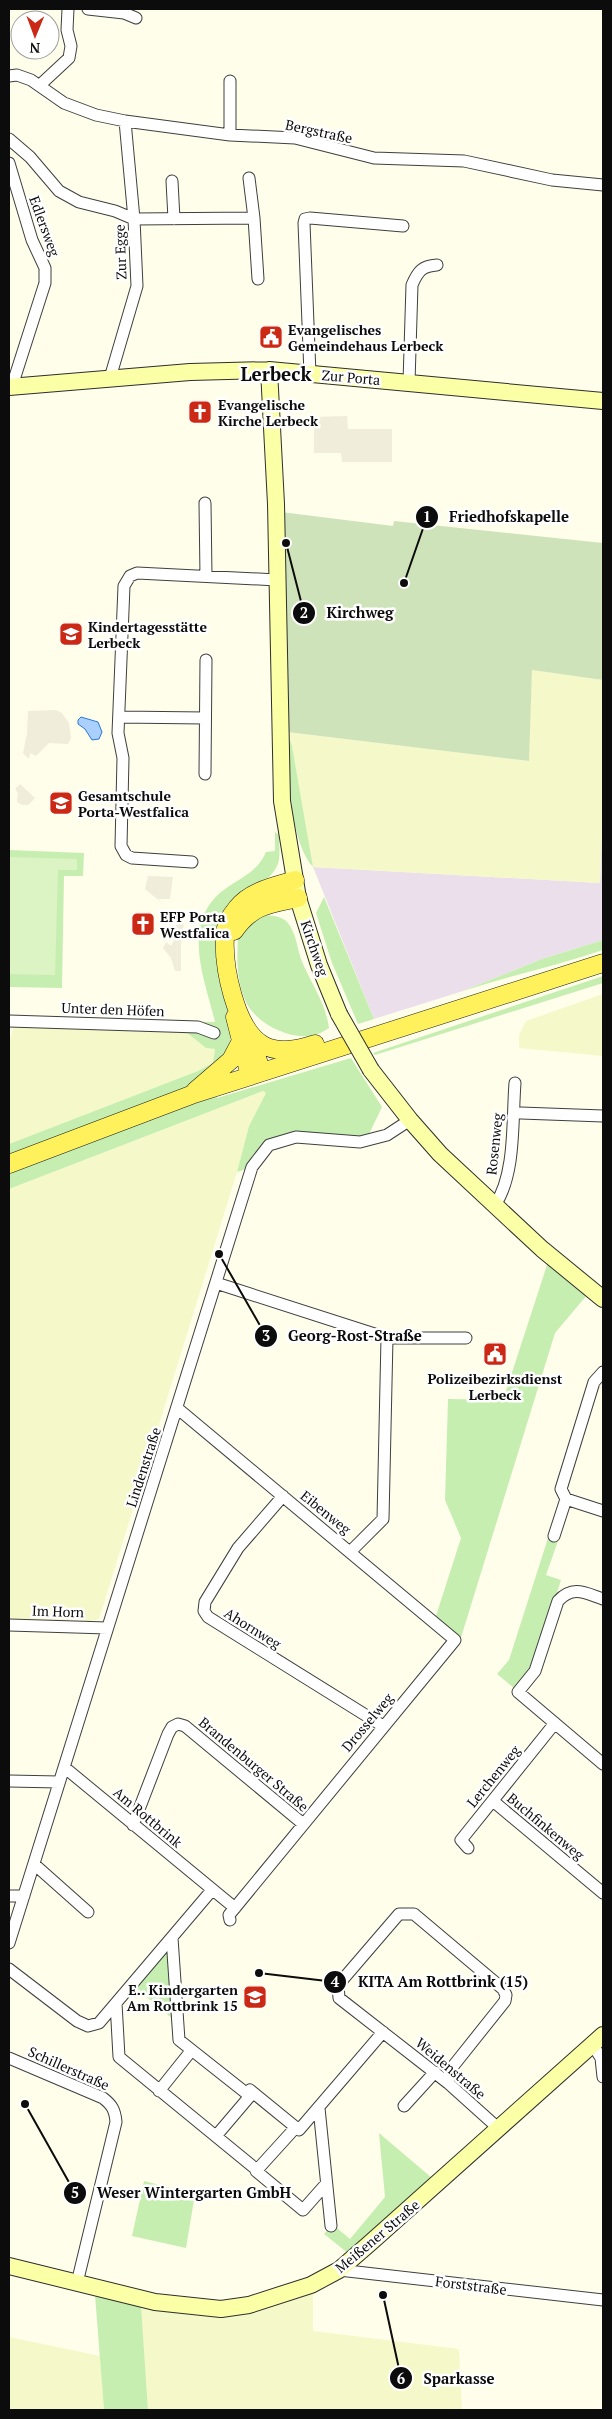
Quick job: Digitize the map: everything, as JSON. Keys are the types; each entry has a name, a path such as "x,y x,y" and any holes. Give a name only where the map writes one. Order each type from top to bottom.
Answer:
{"main road":[{"path":"256,1074 232,991 225,949 225,935 228,922 238,907 253,894 294,880"},
{"path":"225,949 245,916 259,908 298,898"},
{"path":"9,1164 191,1096 256,1074 603,963"},
{"path":"244,1037 275,1049 288,1050 330,1040 361,1040"},
{"path":"191,1096 230,1060 244,1037"}],"street":[{"path":"40,85 69,58 71,52 67,30 68,9"},
{"path":"88,9 124,13 136,18"},
{"name":"Bergstraße","path":"9,76 17,74 40,85 64,103 96,115 125,122 230,135 295,138 374,158 464,161 552,180 603,185"},
{"path":"230,81 230,135"},
{"name":"Zur Egge","path":"110,378 137,286 134,220 125,122"},
{"path":"9,139 30,157 59,191 79,202 115,211 134,220 254,218"},
{"name":"Edlersweg","path":"9,162 32,240 45,268 45,283 10,386"},
{"path":"249,178 258,279"},
{"path":"172,181 174,219"},
{"path":"310,374 305,219 403,226"},
{"path":"410,382 412,285 422,267 437,265"},
{"name":"Zur Porta","path":"10,386 190,372 269,370 410,382 603,402"},
{"name":"Kirchweg","path":"269,370 277,580 282,800 298,898 319,965 339,1014 372,1070 410,1120 440,1154 551,1256 603,1299"},
{"path":"205,503 206,576"},
{"path":"192,862 132,858 126,855 121,846 123,758 118,733 124,586 130,576 136,573 277,580"},
{"path":"206,660 206,774"},
{"path":"120,717 205,718"},
{"name":"Unter den Höfen","path":"9,1021 198,1027 214,1033"},
{"name":"Rosenweg","path":"495,1205 505,1184 511,1148 514,1082"},
{"name":"Rosenweg","path":"520,1113 603,1116"},
{"name":"Lindenstraße","path":"9,1943 252,1167 269,1145 296,1137 360,1142 387,1135 410,1120"},
{"path":"216,1283 388,1338 466,1338"},
{"path":"351,1552 382,1518 388,1338"},
{"path":"554,1536 566,1499 561,1489 603,1372"},
{"name":"Eibenweg","path":"177,1408 455,1640"},
{"name":"Ahornweg","path":"283,1496 238,1548 205,1602 204,1610 208,1617 383,1726"},
{"path":"566,1499 603,1511"},
{"path":"601,1759 518,1692 535,1671 558,1601 570,1591 578,1591 603,1599"},
{"name":"Im Horn","path":"9,1625 107,1628"},
{"name":"Drosselweg","path":"302,1824 455,1640"},
{"name":"Lerchenweg","path":"468,1848 461,1840 555,1723"},
{"name":"Brandenburger Straße","path":"133,1825 168,1734 172,1727 178,1724 185,1726 302,1824 229,1914 230,1920"},
{"name":"Am Rottbrink","path":"64,1767 235,1908"},
{"path":"9,1781 59,1782"},
{"name":"Buchfinkenweg","path":"492,1801 603,1893"},
{"path":"34,1864 88,1912"},
{"path":"9,1969 76,2021 88,2026 99,2023 212,1890"},
{"path":"9,1896 24,1896"},
{"name":"Weidenstraße","path":"448,2083 450,2070 505,2001 506,1995 503,1988 414,1914 405,1912 394,1918 338,1985 339,1998 448,2083 498,2128"},
{"path":"172,1938 179,2040 191,2051 299,2130 383,2032"},
{"path":"116,2003 119,2057 303,2210 326,2184"},
{"path":"598,2040 603,2077"},
{"name":"Meißener Straße","path":"77,2284 155,2302 221,2309 249,2305 311,2285 339,2270 598,2040"},
{"path":"159,2091 191,2051"},
{"name":"Schillerstraße","path":"9,2058 103,2098 111,2104 115,2113 116,2122 77,2284"},
{"path":"404,2106 434,2072"},
{"path":"216,2136 250,2096 249,2093"},
{"path":"319,2108 331,2226"},
{"path":"257,2170 296,2127"},
{"path":"9,2266 77,2284"},
{"name":"Forststraße","path":"339,2270 603,2300"}],"shaded area":[{"path":"347,416 348,429 392,429 392,462 342,462 341,453 314,453 314,417"},
{"path":"56,710 62,713 69,723 71,738 68,744 49,743 36,756 30,753 29,759 23,753 27,734 28,711"},
{"path":"20,784 35,798 28,805 22,805 17,802 18,793 15,789"},
{"path":"603,799 603,940 542,959 460,992 374,1019 313,867 600,883"},
{"path":"148,876 173,877 170,899 158,899 168,908 145,889"},
{"path":"184,923 181,941 181,971 175,971 171,958 163,948 166,942 171,946 175,939 172,936 177,935 176,925"}],"green space":[{"path":"281,512 393,526 394,521 603,543 603,680 532,670 529,761 287,732"},
{"path":"532,670 603,680 603,799 600,883 313,867 292,746 287,732 528,761"},
{"path":"287,732 292,746 313,867 305,855 294,822 289,783"},
{"path":"275,832 279,835 277,866 264,881 228,906 221,915 217,927 215,943 217,960 229,1008 231,1023 230,1039 223,1058 205,1074 217,1098 351,1058 382,1107 369,1134 358,1145 296,1140 271,1150 258,1165 237,1172 249,1126 266,1093 263,1091 9,1189 9,1144 198,1071 213,1063 215,1049 206,1048 186,1032 9,1025 108,1020 215,1022 199,954 199,937 202,921 209,906 221,892 253,870 266,852 275,851"},
{"path":"9,850 84,853 83,876 64,876 62,988 9,987"},
{"path":"9,857 77,859 77,870 58,870 55,975 9,974"},
{"path":"324,897 374,1019 358,1024 332,963 316,913"},
{"path":"259,915 279,917 285,920 291,927 301,959 325,1010 329,1028 321,1033 312,1036 302,1036 282,1032 256,1016 245,1000 237,960 238,935"},
{"path":"603,940 603,950 460,992 542,959"},
{"path":"603,976 603,983 375,1055 373,1053"},
{"path":"603,994 603,1056 519,1048 519,1035 526,1021"},
{"path":"14,1026 186,1032 206,1048 215,1049 213,1063 198,1071 9,1144 9,1042"},
{"path":"264,1091 266,1093 249,1126 237,1172 99,1619 87,1622 9,1620 9,1189"},
{"path":"548,1262 587,1295 555,1333 459,1644 434,1622 461,1538 445,1500 448,1399 503,1400"},
{"path":"548,1538 558,1541 546,1575 561,1580 534,1665 514,1688 497,1674 509,1660"},
{"path":"169,1948 174,2020 136,1988"},
{"path":"379,2133 432,2178 349,2254 324,2234 332,2224 350,2239 385,2197"},
{"path":"144,2181 195,2194 186,2248 132,2236"},
{"path":"313,2290 313,2331 459,2349 462,2410 148,2410 141,2305 176,2311"},
{"path":"95,2295 141,2305 148,2410 104,2410"},
{"path":"9,2337 100,2356 104,2410 9,2410"}],"water":[{"path":"81,717 98,722 102,732 99,739 92,740 85,729 78,724 78,720"}],"place":[{"name":"Evangelisches Gemeindehaus Lerbeck","path":"271,337"},
{"name":"Evangelische Kirche Lerbeck","path":"200,412"},
{"name":"Kirchweg","path":"286,543"},
{"name":"Friedhofskapelle","path":"404,583"},
{"name":"Kindertagesstätte Lerbeck","path":"71,634"},
{"name":"Gesamtschule Porta-Westfalica","path":"61,803"},
{"name":"EFP Porta Westfalica","path":"143,924"},
{"name":"Georg-Rost-Straße","path":"219,1254"},
{"name":"Polizeibezirksdienst Lerbeck","path":"495,1354"},
{"name":"KITA Am Rottbrink (15)","path":"259,1973"},
{"name":"E.. Kindergarten Am Rottbrink 15","path":"255,1997"},
{"name":"Weser Wintergarten GmbH","path":"25,2104"},
{"name":"Sparkasse","path":"383,2295"}],"district":[{"name":"Lerbeck","path":"276,373"}]}
